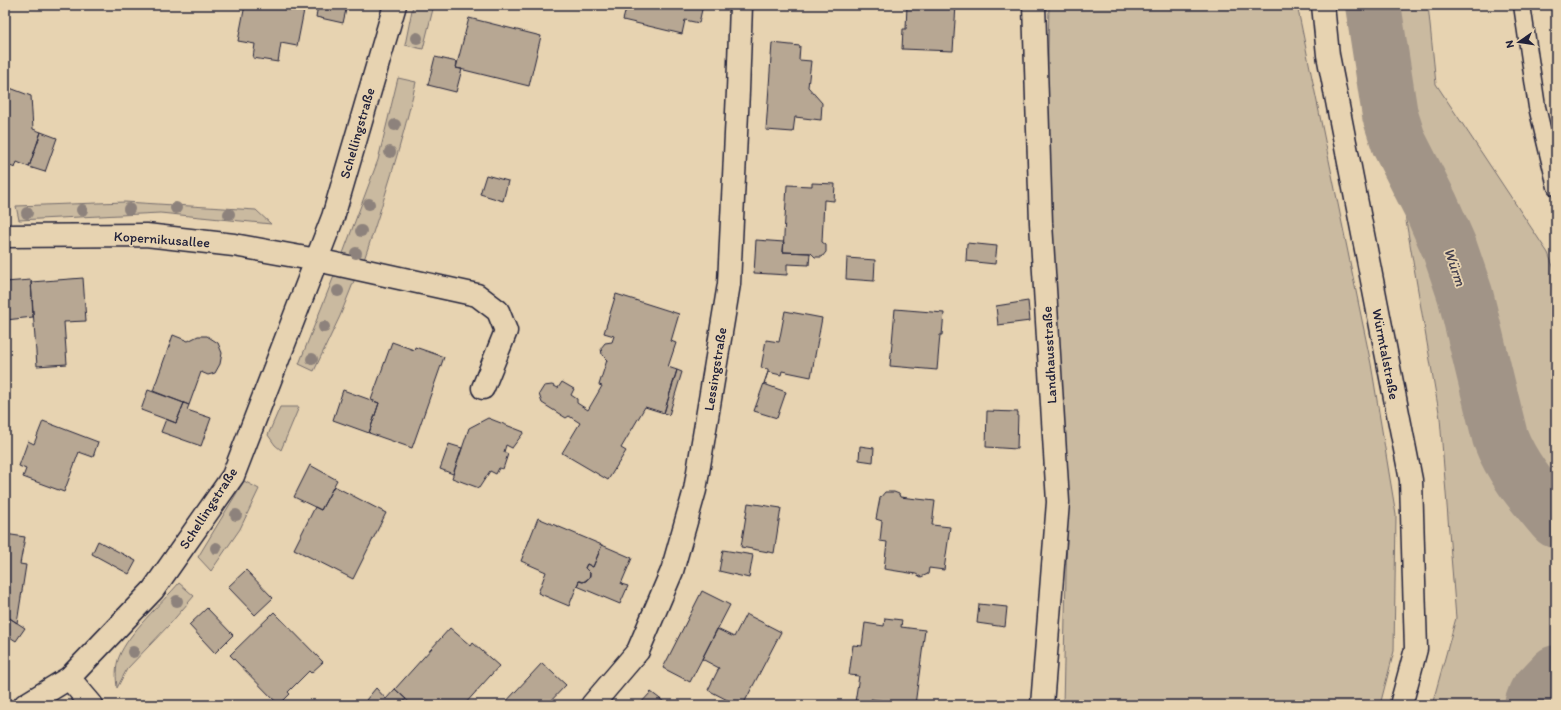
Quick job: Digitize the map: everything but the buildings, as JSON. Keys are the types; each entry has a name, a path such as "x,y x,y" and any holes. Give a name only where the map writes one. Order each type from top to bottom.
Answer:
{"street":[{"name":"Schellingstraße","path":"25,705 69,678 153,590 233,476 333,217 395,5"},
{"name":"Lessingstraße","path":"592,705 638,651 672,571 696,490 730,284 741,5"},
{"name":"Landhausstraße","path":"1034,5 1041,223 1058,502 1042,705"},
{"name":"Würmtalstraße","path":"1323,5 1328,55 1411,480 1416,649 1401,705"},
{"name":"Kopernikusallee","path":"5,236 146,235 234,245 317,260"},
{"path":"317,260 477,295 498,312 506,331 483,388"},
{"path":"69,678 92,705"}],"lane":[{"path":"1522,5 1536,107 1556,187"}],"shaded area":[{"path":"413,5 434,5 423,49 405,45"},
{"path":"1049,5 1297,5 1371,364 1396,515 1394,651 1380,705 1063,705 1067,531 1046,147"},
{"path":"1384,5 1428,5 1436,84 1548,253 1556,274 1556,493 1536,472 1509,424 1483,268 1443,173 1400,121"},
{"path":"398,78 416,82 392,173 363,263 342,256 378,160"},
{"path":"1408,173 1434,224 1454,275 1472,338 1498,447 1525,496 1556,534 1556,666 1549,671 1531,690 1527,705 1432,705 1456,618 1440,418 1406,221 1402,175"},
{"path":"125,202 256,210 271,224 160,213 19,220 16,206"},
{"path":"336,271 356,276 340,316 314,371 299,364"},
{"path":"280,407 299,407 281,450 275,445 268,435"},
{"path":"244,481 259,489 240,529 211,571 198,557"},
{"path":"179,583 194,596 170,624 127,669 117,688 117,665 123,648 137,628"}],"waterway":[{"name":"Würm","path":"1373,5 1390,115 1399,143 1431,206 1449,247 1465,294 1500,437 1517,470 1556,520"},
{"name":"Würm","path":"1532,705 1536,694 1556,673"}]}
